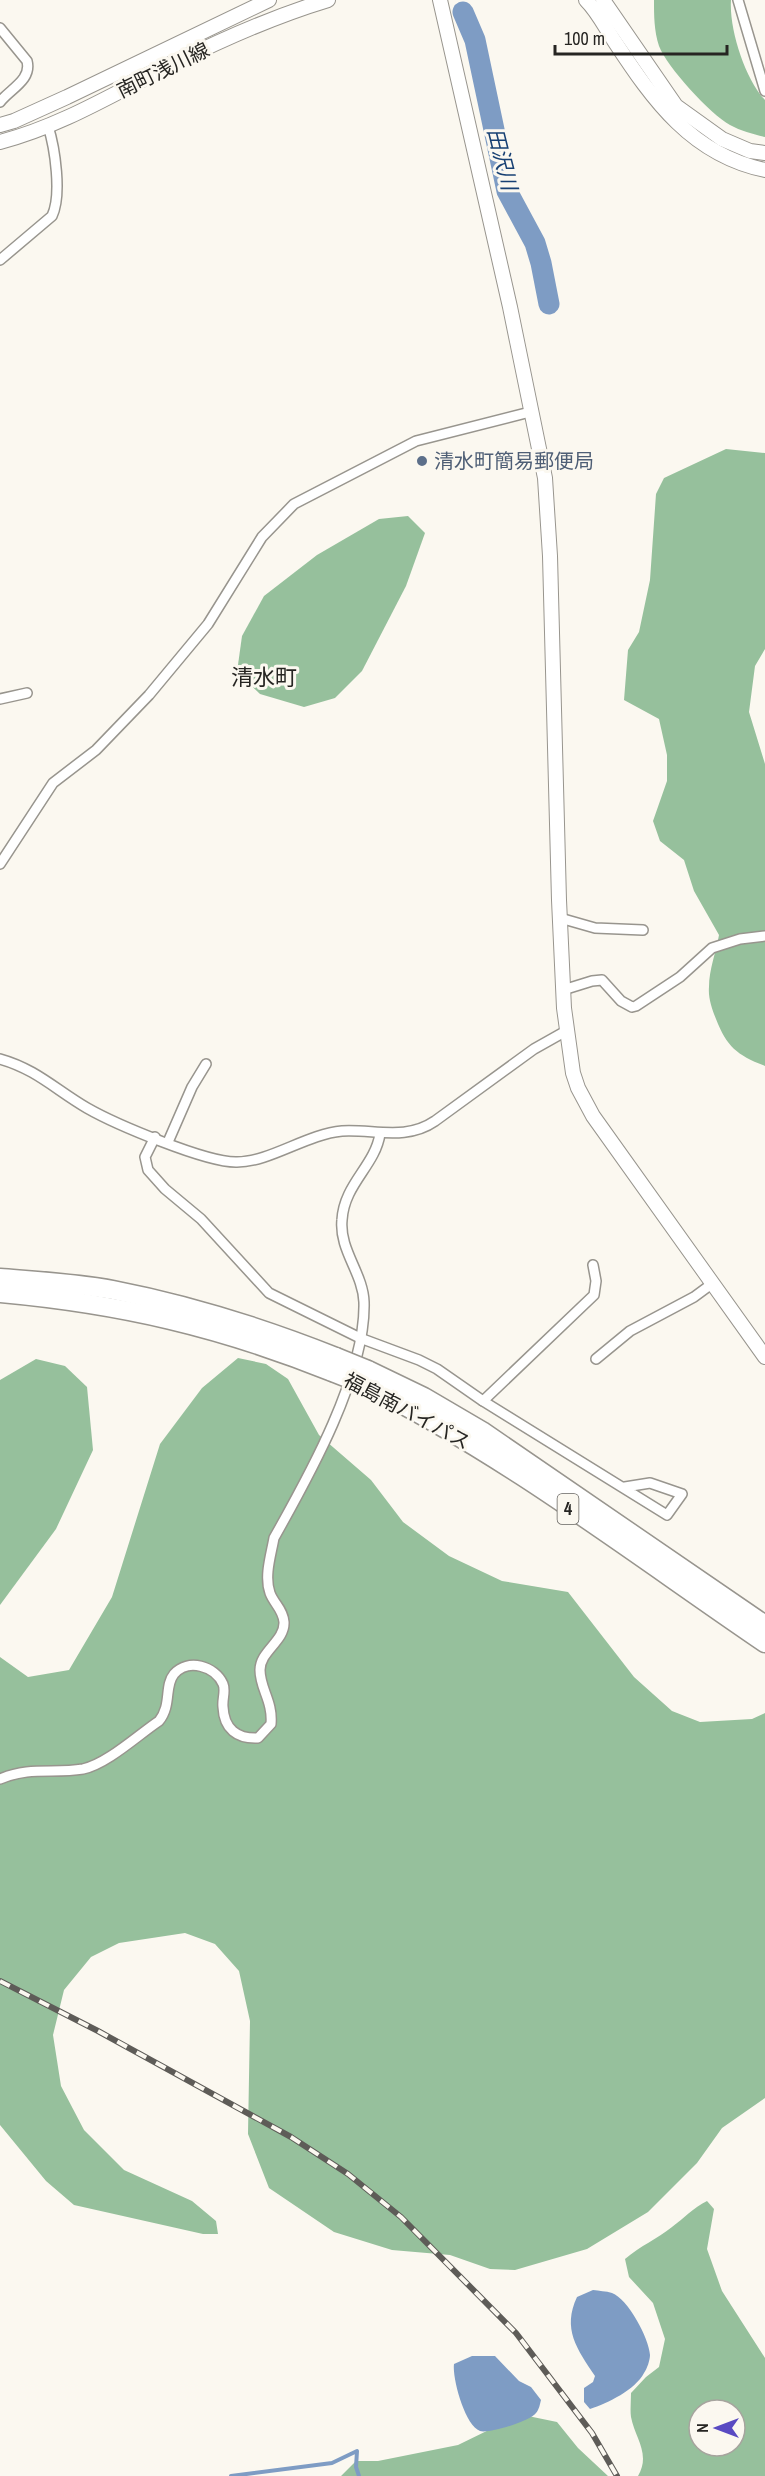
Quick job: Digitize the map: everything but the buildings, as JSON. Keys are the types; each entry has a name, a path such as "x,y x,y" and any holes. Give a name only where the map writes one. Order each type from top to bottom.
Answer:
{"highway":[{"name":"福島南バイパス","path":"0,1278 113,1290 184,1306 266,1331 367,1378 424,1397 482,1431 765,1625"},
{"name":"福島南バイパス","path":"0,1293 66,1299 173,1319 282,1353 334,1364"},
{"name":"福島南バイパス","path":"367,1378 481,1450 765,1643"}],"street":[{"name":"南町浅川線","path":"0,125 15,121 67,97 269,0"},
{"name":"南町浅川線","path":"0,142 48,126 227,38 281,15 328,0"},
{"path":"440,0 510,307 545,478 550,556 563,990 566,1030 573,1073 593,1116 765,1357"},
{"path":"586,0 595,9 614,41 662,109 684,131 720,154 750,167 765,170"},
{"path":"603,0 676,106 722,139 750,151 765,153"},
{"path":"738,0 765,91"},
{"path":"0,28 27,61 29,67 25,78 0,102"},
{"path":"0,260 52,216 57,206 54,144 48,126"},
{"path":"0,864 53,783 96,750 148,695 208,624 262,537 294,504 416,441 530,412"},
{"path":"0,699 27,693"},
{"path":"560,918 595,928 643,930"},
{"path":"563,990 602,980 621,1000 632,1007 636,1006 680,977 712,948 740,939 765,936"},
{"path":"0,1059 30,1069 85,1107 107,1118 214,1160 235,1162 255,1159 341,1131 380,1134 410,1131 430,1125 534,1049 566,1030"},
{"path":"168,1142 192,1087 206,1064"},
{"path":"0,1779 17,1772 84,1769 100,1762 159,1721 165,1713 172,1676 179,1669 193,1665 206,1667 218,1674 225,1687 223,1707 226,1725 236,1735 246,1739 258,1738 271,1724 271,1704 260,1670 263,1658 284,1629 282,1611 270,1593 268,1579 274,1538 331,1427 352,1371 360,1338 364,1294 346,1252 342,1219 349,1190 367,1164 380,1134"},
{"path":"155,1137 146,1157 148,1170 165,1189 201,1219 269,1293 360,1338 437,1369 483,1401 626,1487 667,1515 682,1494 650,1484 626,1487"},
{"path":"483,1401 594,1295 596,1281 593,1265"},
{"path":"596,1359 630,1331 694,1297 713,1283"}],"green space":[{"path":"654,0 731,0 733,25 740,53 751,80 765,100 765,137 738,129 722,119 701,101 671,66 659,46 655,29"},
{"path":"726,449 765,453 765,649 755,666 749,712 765,764 765,1066 740,1054 724,1037 720,1029 709,991 711,968 719,935 694,891 684,860 660,841 653,821 667,781 667,755 659,719 624,700 628,650 639,632 650,580 656,494 664,478"},
{"path":"408,516 425,533 406,586 362,671 335,698 304,707 260,694 237,672 242,636 264,596 317,555 379,519"},
{"path":"238,1358 266,1364 288,1379 319,1435 371,1480 403,1522 449,1556 502,1581 568,1592 634,1677 672,1711 700,1722 752,1719 765,1713 765,2098 722,2128 697,2163 648,2212 587,2249 515,2270 490,2269 450,2255 392,2250 334,2232 269,2188 248,2134 250,2021 239,1971 215,1944 185,1933 119,1943 91,1957 64,1990 53,2035 61,2086 84,2130 124,2170 192,2201 216,2221 218,2234 203,2234 74,2205 46,2181 0,2125 0,1657 28,1677 69,1670 112,1597 160,1444 202,1388"},
{"path":"36,1359 65,1366 87,1387 93,1450 56,1529 0,1605 0,1380"},
{"path":"707,2201 714,2209 707,2249 722,2291 765,2358 765,2476 638,2476 642,2468 643,2453 631,2417 631,2393 659,2367 665,2339 653,2303 629,2277 625,2259"},
{"path":"528,2416 557,2422 578,2448 608,2476 341,2476 356,2461 378,2461 458,2445 501,2424"}],"water":[{"path":"593,2290 612,2293 625,2303 642,2329 650,2355 645,2371 634,2385 613,2399 590,2409 584,2402 584,2388 593,2382 595,2376 577,2348 571,2329 571,2319 577,2297"},
{"path":"472,2356 495,2356 519,2381 531,2387 541,2400 536,2413 526,2420 500,2429 480,2431 474,2427 457,2390 454,2371 454,2364"}],"waterway":[{"name":"田沢川","path":"463,12 475,40 507,191 535,243 549,304"},
{"path":"231,2476 332,2463 357,2451 356,2467 359,2476"}],"railway":[{"path":"0,1981 98,2031 291,2137 348,2174 401,2217 516,2333 592,2433 617,2476"}],"place":[{"name":"清水町簡易郵便局","path":"422,461"}],"district":[{"name":"清水町","path":"264,677"}]}
